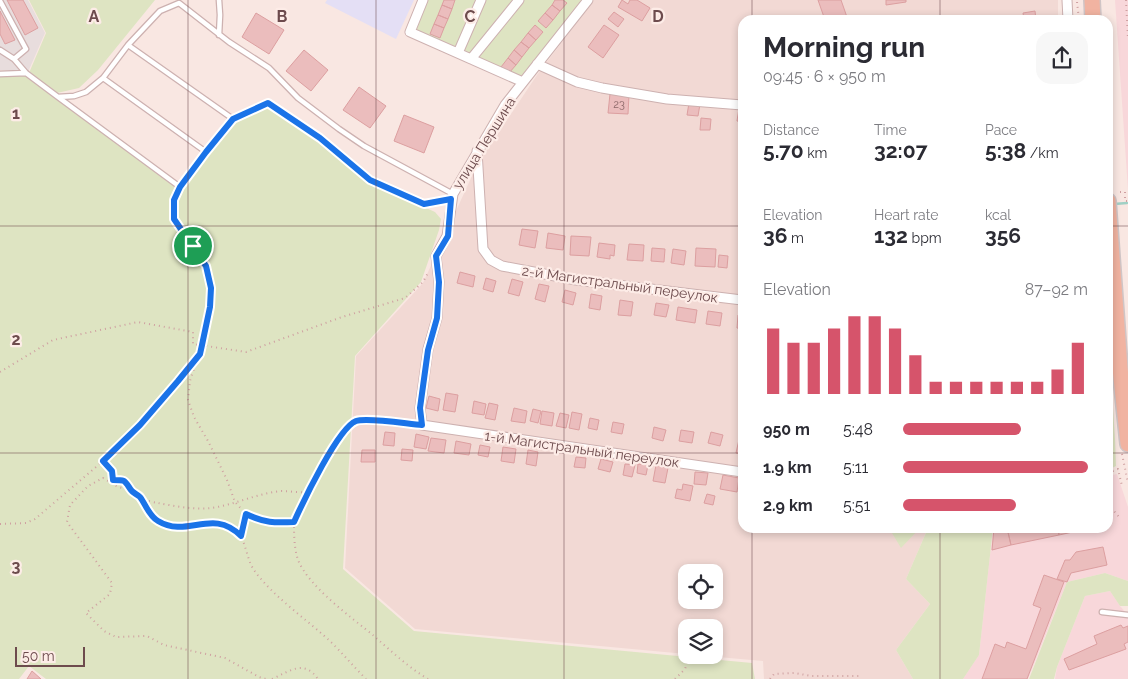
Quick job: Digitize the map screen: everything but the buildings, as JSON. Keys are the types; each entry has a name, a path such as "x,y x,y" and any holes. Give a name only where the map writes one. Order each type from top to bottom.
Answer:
{"main road":[{"path":"1092,0 1093,15"},
{"path":"1113,262 1124,368 1128,444"}],"street":[{"path":"423,0 410,32 523,82"},
{"path":"458,53 481,0"},
{"path":"471,59 519,0"},
{"name":"улица Першина","path":"436,256 448,236 452,197 477,151 505,106 588,0"},
{"path":"1066,0 1068,15"},
{"path":"538,64 577,82 602,88 667,99 738,105"},
{"name":"2-й Магистральный переулок","path":"477,151 483,249 491,260 502,266 576,280 738,300"},
{"path":"422,425 420,408 428,350 437,318 439,282 436,256"},
{"name":"1-й Магистральный переулок","path":"422,425 738,471"}],"lane":[{"path":"219,0 219,34"},
{"path":"0,1 26,49 14,59"},
{"path":"58,97 74,96 86,92 102,78 128,45 160,11 178,1 219,34 269,68 298,98 339,129 364,146 452,197"},
{"path":"128,45 233,119"},
{"path":"0,50 14,59 26,73 180,187 233,119 268,103 320,138 370,180 424,204 452,197"},
{"path":"0,74 26,73"},
{"path":"102,78 206,152"},
{"path":"1102,612 1128,616"}],"path":[{"path":"1077,0 1078,15"},
{"path":"1126,0 1128,39"},
{"path":"180,187 174,200 174,219 206,266 211,288 210,307 200,354 190,381 188,400 194,417 227,480 235,502 246,514 260,521 294,522"},
{"path":"1120,192 1125,192 1126,201 1128,201"},
{"path":"0,372 53,340 138,322 193,332 194,344 246,352 342,317 397,302 405,298 423,282 436,256"},
{"path":"0,524 26,523 35,519 103,461 140,425 200,354"},
{"path":"422,425 368,420 356,421 346,430 331,451 308,492 294,522 294,540 298,560 309,577 332,600 396,655 428,679"},
{"path":"103,461 112,471 113,480 124,480 128,483 131,490 140,498 148,512 157,521 171,526 218,522 232,527 241,536 253,569 268,587 332,643 366,679"},
{"path":"1113,472 1118,470 1122,486"},
{"path":"131,490 118,487 103,478 88,486 70,506 67,522 112,583 110,594 86,613 104,631 116,637 147,636 164,645 225,658 266,679"},
{"path":"140,498 193,508 211,508 283,491 308,492"},
{"path":"1113,510 1119,517"},
{"path":"241,536 246,514"},
{"path":"675,679 685,669 687,664"},
{"path":"272,679 292,669 302,668 311,670 318,679"},
{"path":"770,679 774,674 795,673 811,676 862,676"}],"shaded area":[{"path":"0,0 28,0 45,33 28,72 0,70"},
{"path":"327,0 414,0 396,39 325,3"},
{"path":"594,0 1058,0 1058,15 738,15 738,533 926,533 906,579 930,604 896,650 913,679 764,679 763,661 723,657 723,619 678,619 678,653 415,629 345,568 356,356 423,283 477,165 537,75"},
{"path":"1115,0 1128,0 1128,190"},
{"path":"1117,474 1128,507 1128,581 1105,573 1067,582 1028,679 963,679 979,655 992,533 1113,533 1113,475"},
{"path":"1110,591 1128,615 1128,679 1055,679 1057,667 1085,596"}],"green space":[{"path":"29,0 155,0 98,70 79,88 57,93 29,73 46,33"},
{"path":"426,0 479,0 457,50 413,30"},
{"path":"485,0 514,0 470,56 462,53"},
{"path":"521,0 584,0 522,80 474,58"},
{"path":"0,76 25,76 181,189 235,121 267,106 318,140 369,182 435,212 441,219 421,282 355,356 343,569 414,631 678,656 678,664 723,664 723,660 752,663 755,679 46,679 29,666 19,679 0,679"},
{"path":"1113,408 1115,439 1116,466 1113,468"},
{"path":"892,533 915,533 901,548"},
{"path":"926,533 992,533 979,655 963,679 913,679 896,650 930,604 906,579"},
{"path":"1105,573 1128,581 1128,606 1120,606 1110,591 1085,596 1054,679 1029,679 1067,582"}],"waterway":[{"path":"1114,204 1127,203"}],"route":[{"path":"268,103 320,138 370,180 424,204 451,199 448,236 436,256 439,282 437,318 428,350 420,408 422,425 368,420 356,421 346,430 331,451 294,522 260,521 246,514 241,536 232,527 218,522 190,526 171,526 157,521 148,512 140,498 131,490 128,483 124,480 113,480 112,471 103,461 140,425 200,354 210,307 211,288 206,266 193,246 174,219 174,200 180,187 233,119 268,103"}]}
